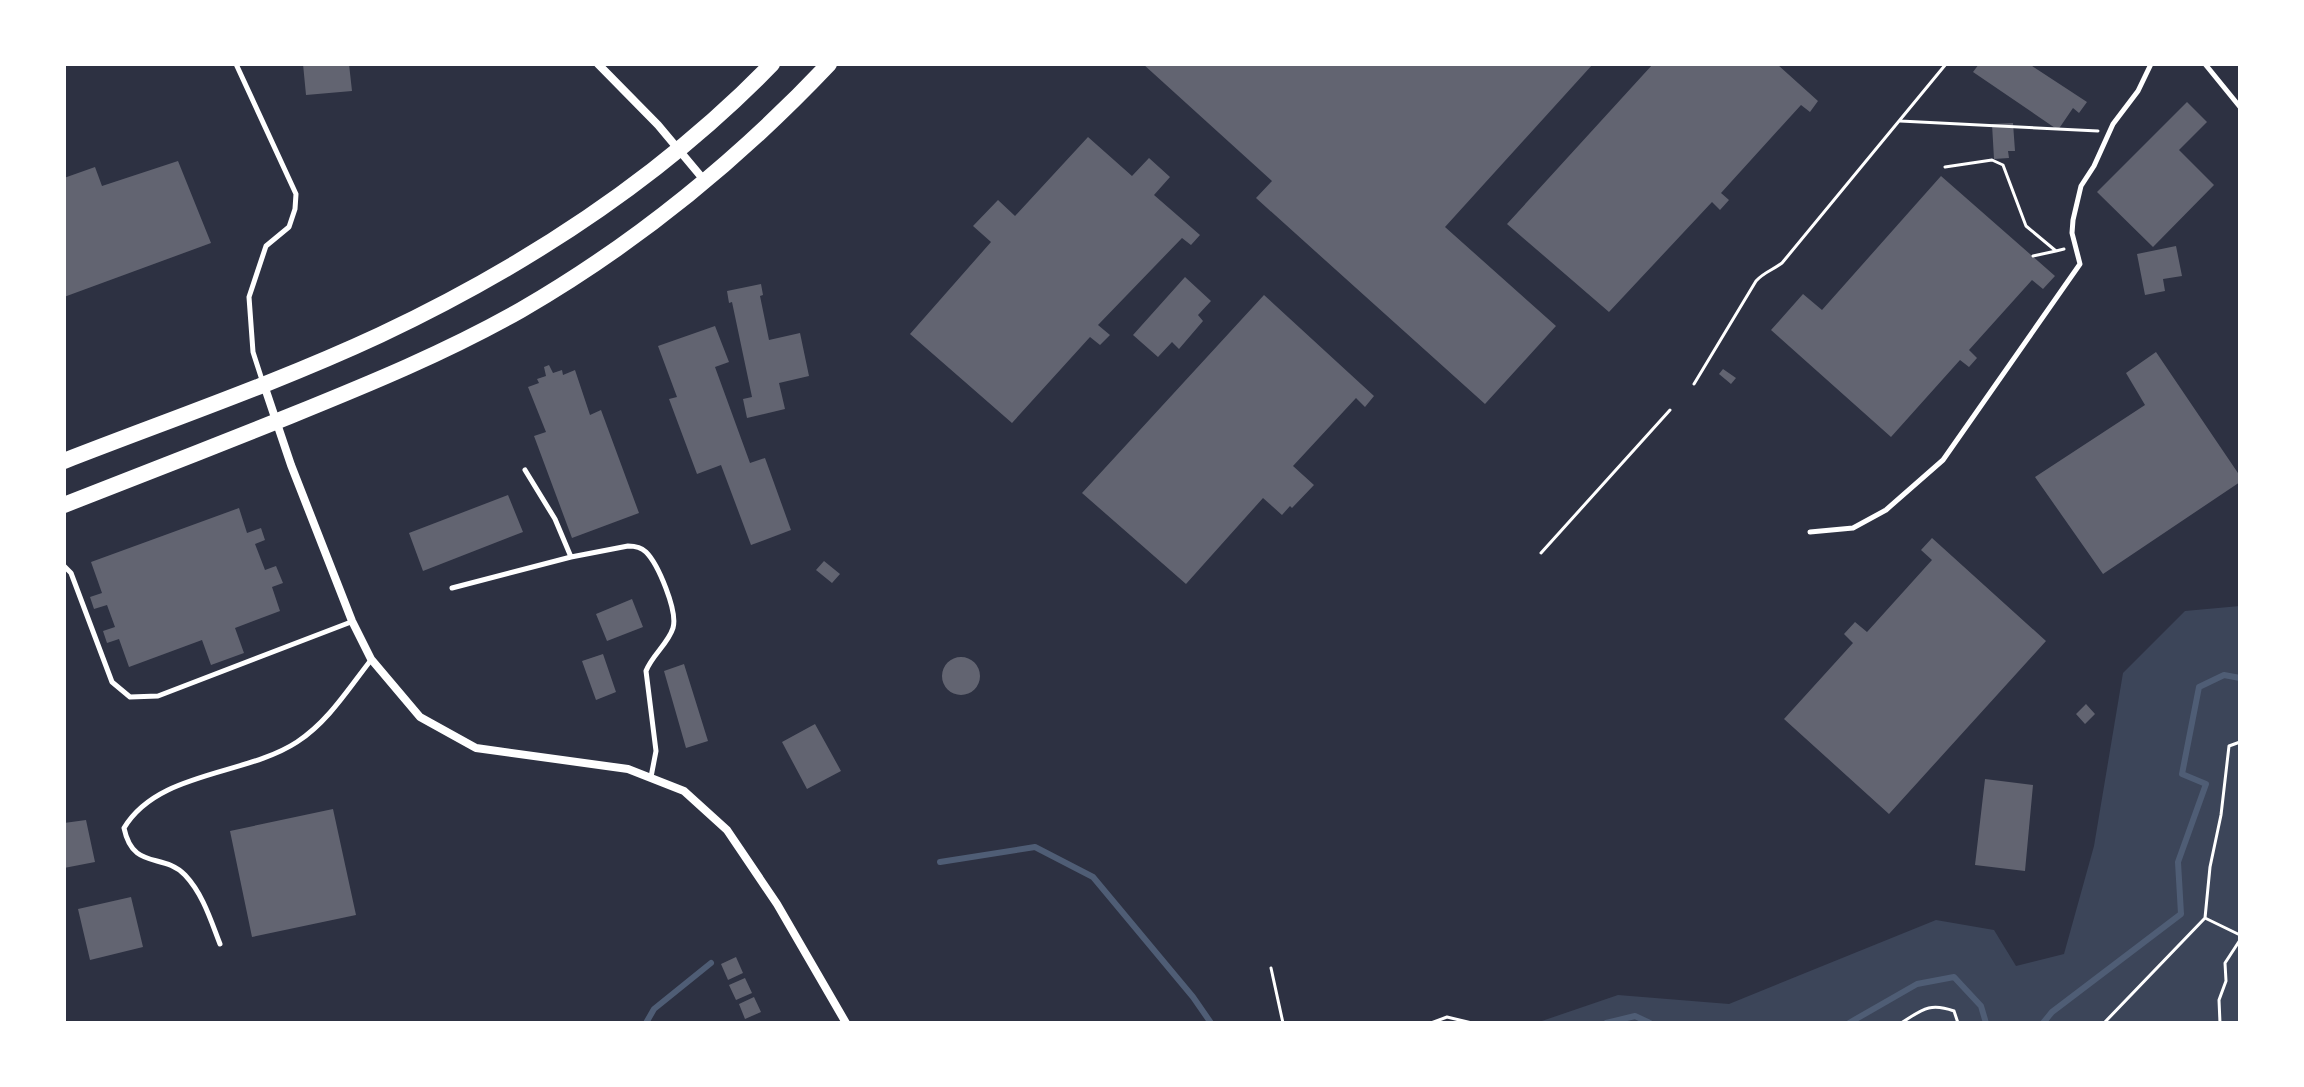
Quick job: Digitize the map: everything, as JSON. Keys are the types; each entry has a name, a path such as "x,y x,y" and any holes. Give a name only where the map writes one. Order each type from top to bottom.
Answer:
{"highway":[{"path":"64,461 377,336 473,288 565,233 677,150 772,64"},
{"path":"64,505 404,369 520,310 618,247 704,180 829,64"}],"street":[{"path":"598,64 641,107 704,180"},
{"path":"263,384 352,621 371,659 420,717 476,748 628,769 684,791 727,830 777,904 846,1023"}],"lane":[{"path":"236,64 296,194 289,227 266,246 249,297 253,352 263,384"},
{"path":"1810,532 1853,528 1886,510 1943,460 2080,264 2074,246 2073,220 2081,186 2109,132 2138,91 2151,64"},
{"path":"2205,64 2240,107"},
{"path":"525,470 555,519 571,557"},
{"path":"452,588 571,557 636,546 645,551 669,598 675,618 672,631 646,671 656,751 651,778"},
{"path":"64,566 71,573 112,682 130,697 158,696 352,621"},
{"path":"220,944 199,895 184,873 136,854 126,840 124,828 132,814 163,792 296,743 331,711 371,659"}],"path":[{"path":"1694,384 1756,281 1782,263 1946,64"},
{"path":"1898,121 2109,132"},
{"path":"1945,167 1992,160 2003,165 2026,226 2056,251"},
{"path":"2033,256 2074,246"},
{"path":"1541,553 1670,410"},
{"path":"2104,1023 2205,918 2229,746 2240,742"},
{"path":"2205,918 2240,937 2225,963 2226,981 2219,1000 2220,1023"},
{"path":"1271,968 1283,1023"},
{"path":"1901,1023 1928,1007 1939,1006 1954,1011 1958,1023"},
{"path":"1431,1023 1447,1017 1472,1023"}],"shaded area":[{"path":"2240,606 2240,1023 1536,1023 1618,995 1729,1004 1936,920 1994,930 2016,966 2064,954 2094,846 2123,673 2185,611"}],"building":[{"path":"303,64 349,64 352,91 306,95"},
{"path":"1143,64 1593,64 1445,227 1556,326 1485,404 1256,198 1272,181"},
{"path":"1653,64 1777,64 1818,101 1810,112 1801,105 1721,193 1729,200 1720,210 1712,202 1609,312 1507,224"},
{"path":"1979,64 2029,64 2087,102 2079,113 2073,108 2058,130 1973,72"},
{"path":"2187,102 2207,122 2179,150 2214,185 2153,247 2097,192"},
{"path":"2013,123 2015,151 2008,151 2009,158 1994,159 1992,124"},
{"path":"1088,137 1132,176 1149,158 1170,177 1154,195 1200,235 1191,245 1182,238 1098,325 1110,335 1100,345 1090,337 1012,423 910,334 991,242 973,226 998,200 1015,216"},
{"path":"178,161 211,243 64,297 64,178 95,167 102,186"},
{"path":"1941,176 2055,276 2043,289 2032,280 1969,350 1977,358 1969,367 1960,360 1891,437 1771,330 1803,294 1822,310"},
{"path":"2176,246 2182,276 2163,279 2165,291 2145,295 2137,254"},
{"path":"1185,277 1211,301 1198,315 1203,321 1179,349 1172,342 1158,357 1133,335"},
{"path":"761,284 763,295 760,296 769,340 800,333 809,376 779,383 785,409 747,418 743,399 752,397 727,291"},
{"path":"1264,295 1374,396 1365,407 1356,398 1293,466 1314,485 1292,508 1290,506 1282,515 1263,498 1186,584 1082,493"},
{"path":"715,326 729,362 715,367 750,463 765,458 791,530 751,545 721,465 697,474 669,399 677,397 658,346"},
{"path":"2156,352 2240,476 2240,482 2103,574 2035,477 2145,405 2126,373"},
{"path":"549,365 553,373 562,370 563,375 575,370 590,415 601,410 639,513 572,538 534,436 546,432 528,387 546,376 544,367"},
{"path":"1723,369 1736,378 1731,384 1719,374"},
{"path":"508,495 523,532 423,571 409,533"},
{"path":"239,508 247,533 261,528 265,540 255,544 265,570 276,566 283,583 272,587 280,611 235,628 244,653 211,665 202,640 129,667 119,639 107,643 103,631 115,627 107,605 94,609 90,597 102,593 91,562"},
{"path":"1932,538 2046,641 1889,814 1784,719 1853,643 1844,634 1855,622 1867,632 1932,560 1921,550"},
{"path":"824,561 840,574 832,583 816,570"},
{"path":"632,599 643,627 607,641 596,614"},
{"path":"603,654 616,692 596,700 582,661"},
{"path":"961,657 974,663 980,676 974,689 961,695 948,689 942,676 948,663"},
{"path":"684,664 708,741 686,748 664,671"},
{"path":"2086,704 2095,714 2085,724 2076,714"},
{"path":"815,724 841,771 807,789 782,742"},
{"path":"1985,779 2033,785 2025,871 1975,865"},
{"path":"333,809 356,915 252,937 230,831"},
{"path":"86,820 95,862 64,868 64,823"},
{"path":"131,897 143,947 90,960 78,909"},
{"path":"736,957 743,973 728,980 721,964"},
{"path":"745,978 752,993 736,1000 729,985"},
{"path":"754,997 761,1012 745,1019 739,1004"}],"waterway":[{"path":"2043,1023 2052,1012 2181,914 2178,862 2206,784 2182,774 2199,687 2224,675 2240,678"},
{"path":"940,862 1035,847 1093,877 1211,1023"},
{"path":"646,1023 654,1009 711,963"},
{"path":"1849,1023 1917,984 1954,977 1981,1006 1986,1023"},
{"path":"1606,1023 1635,1016 1650,1023"}]}
